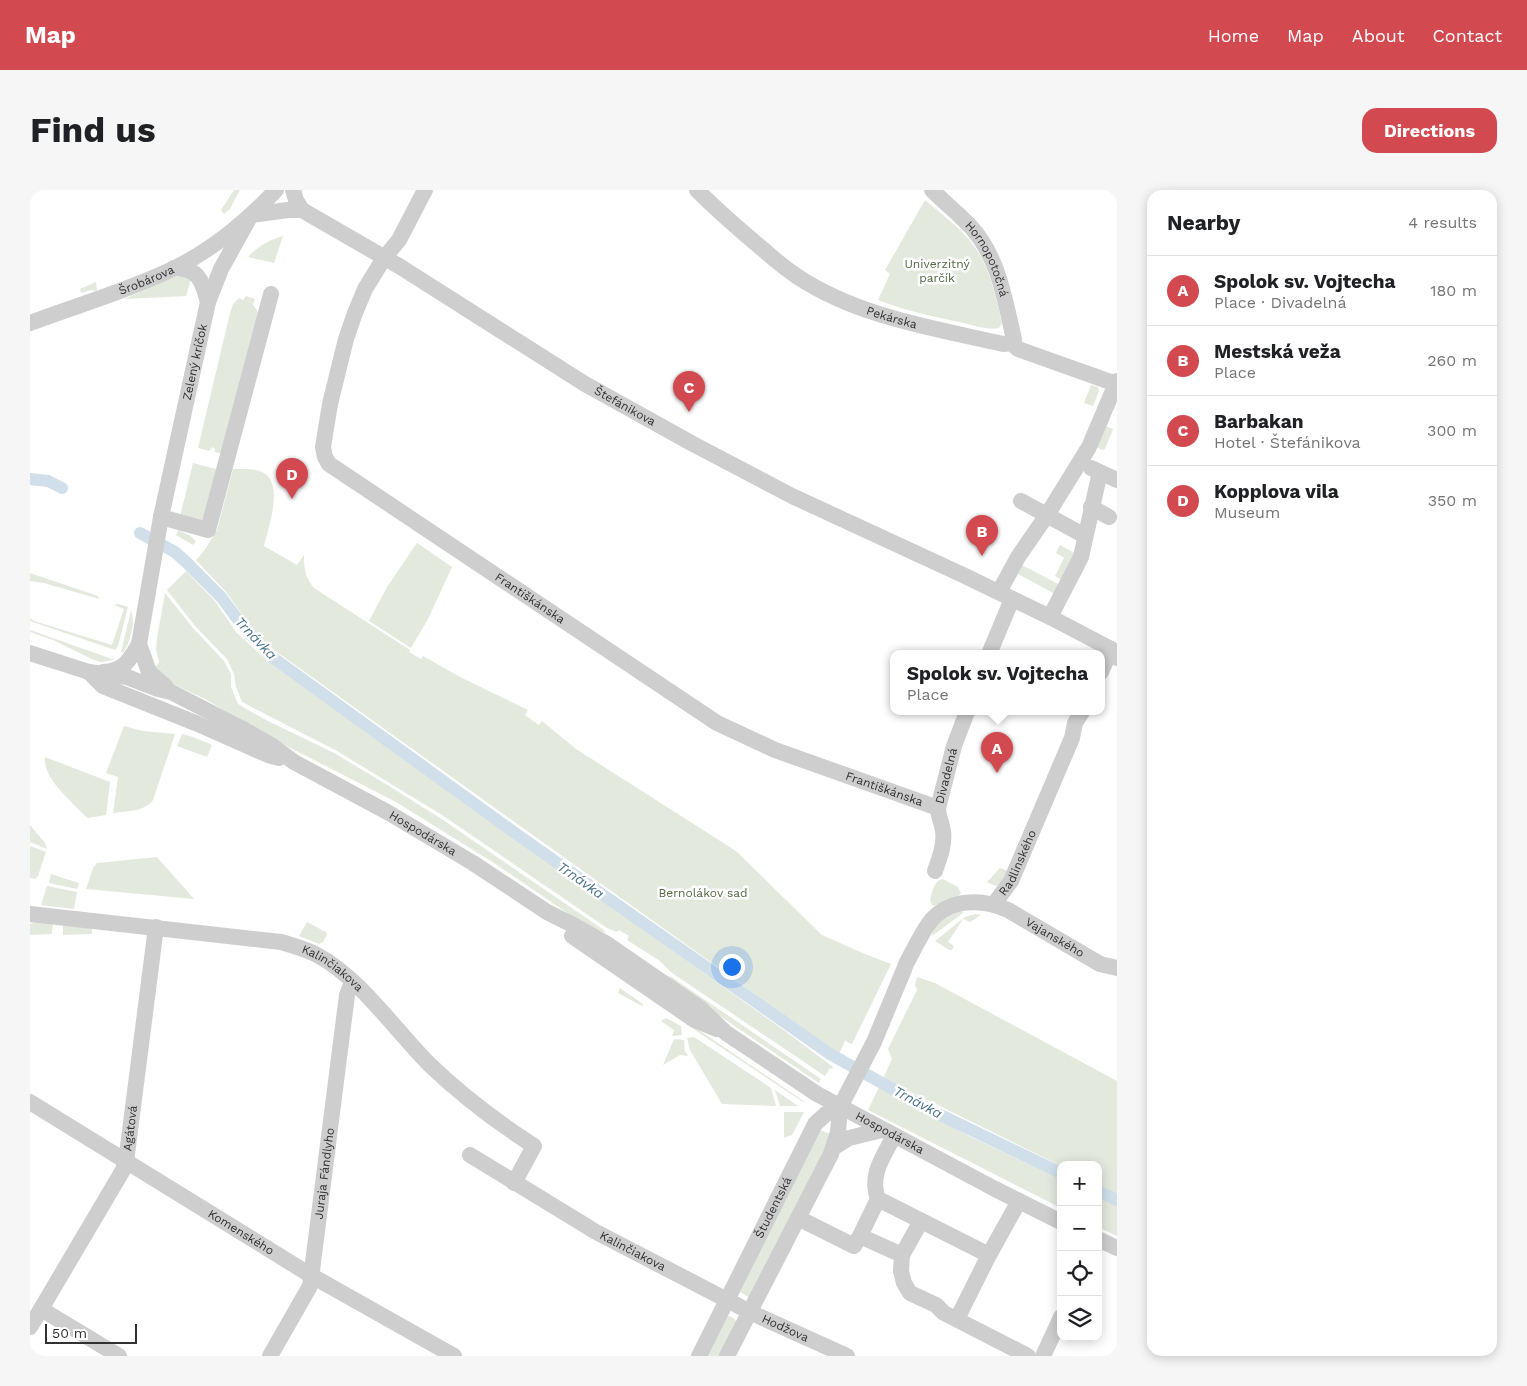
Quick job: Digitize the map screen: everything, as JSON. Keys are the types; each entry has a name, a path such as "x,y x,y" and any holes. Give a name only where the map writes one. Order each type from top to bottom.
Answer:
{"street":[{"path":"251,215 276,190"},
{"path":"293,190 302,210"},
{"name":"Františkánska","path":"425,190 399,240 384,258 362,297 346,339 330,404 323,447 325,458 330,464 716,723 774,750 938,808"},
{"name":"Pekárska","path":"697,190 731,224 798,277 860,308 898,321 1003,344 1012,343 1018,349 1116,383"},
{"name":"Hornopotočná","path":"932,190 973,229 986,249 1002,289 1014,339 1012,343"},
{"path":"251,215 302,210"},
{"name":"Štefánikova","path":"302,210 384,258 585,384 693,444 792,496 962,574 1050,617 1115,652"},
{"name":"Šrobárova","path":"30,323 122,291 174,268 207,249 251,215"},
{"name":"Zelený kríčok","path":"88,672 113,672 121,668 133,655 139,644 161,517 208,302 221,269 251,215"},
{"path":"174,268 192,270 199,276 208,302"},
{"path":"161,517 208,530 266,300"},
{"path":"991,650 1003,618 1005,596 1018,558 1047,516 1089,447 1116,383"},
{"path":"1080,462 1117,480"},
{"path":"1050,617 1081,557 1100,472"},
{"path":"1021,501 1085,536"},
{"path":"1091,507 1109,517"},
{"name":"Hospodárska","path":"139,644 149,672 171,692 241,728 271,745 294,762 327,778 473,863 547,912 568,933 693,1019 726,1033 811,1090 888,1133 1057,1220"},
{"path":"1105,666 1115,652"},
{"name":"Hospodárska","path":"30,653 88,672 127,678 158,690 171,692"},
{"name":"Hospodárska","path":"88,672 103,686 198,724 268,755 294,762"},
{"name":"Divadelná","path":"936,871 942,849 943,831 938,816 938,808 954,746 966,715"},
{"name":"Radlinského","path":"840,1107 866,1059 905,966 930,922 945,910 964,902 994,904 1011,881 1072,738 1075,723 1080,715"},
{"name":"Vajanského","path":"994,904 1014,913 1100,964 1117,968"},
{"name":"Kalinčiakova","path":"30,914 264,940 295,946 318,955 352,982 430,1064 492,1117 534,1146 514,1182"},
{"name":"Agátová","path":"30,1327 126,1162 156,927"},
{"name":"Juraja Fándlyho","path":"270,1356 310,1286 347,996 352,982"},
{"name":"Komenského","path":"30,1102 312,1276 454,1356"},
{"path":"727,1356 833,1148 839,1126 840,1107"},
{"name":"Študentská","path":"699,1356 815,1124 826,1114 840,1107"},
{"path":"833,1148 850,1138 888,1133 875,1175 874,1188 878,1199 989,1255"},
{"name":"Kalinčiakova","path":"470,1155 596,1232 750,1312"},
{"path":"798,1218 854,1246 878,1199"},
{"path":"957,1320 989,1255 1019,1201"},
{"path":"921,1221 902,1256 901,1270 904,1283 910,1293 936,1305 944,1313 957,1320 1028,1356"},
{"path":"860,1236 902,1256"},
{"path":"1102,1241 1117,1248"},
{"path":"41,1309 119,1356"},
{"name":"Hodžova","path":"750,1312 847,1356"},
{"path":"1043,1356 1057,1326"}],"green space":[{"path":"234,190 240,190 230,209 224,214 221,210"},
{"name":"Univerzitný parčík","path":"925,200 963,233 981,257 996,298 1002,323 999,328 981,327 931,316 878,300 890,274 885,270"},
{"path":"283,236 274,263 248,257 264,244"},
{"path":"180,275 191,279 186,296 124,299"},
{"path":"96,282 97,291 91,290 81,293 80,289"},
{"path":"246,296 255,299 253,305 257,310 259,319 224,454 215,452 213,447 209,451 198,448 230,313 233,304 239,298 243,300"},
{"path":"1091,385 1098,387 1099,391 1093,406 1084,403"},
{"path":"1106,426 1113,429 1105,449 1102,450 1097,447"},
{"path":"193,463 220,470 203,523 180,517"},
{"name":"Bernolákov sad","path":"233,469 257,470 264,473 270,479 274,496 264,546 297,565 304,555 306,573 314,588 421,659 423,656 460,677 528,710 525,715 539,725 542,721 576,749 736,851 822,935 891,964 852,1044 845,1041 839,1054 274,650 249,624 226,592 196,560 217,530"},
{"path":"178,530 196,541 193,545 176,535"},
{"path":"417,543 452,567 428,619 411,648 369,621 387,587"},
{"path":"1060,545 1076,554 1062,580 1055,576 1064,558 1056,553"},
{"path":"1022,565 1060,585 1055,594 1018,574"},
{"path":"186,571 215,601 236,632 262,656 785,1031 833,1067 832,1069 830,1068 825,1076 672,973 660,961 627,940 629,936 619,930 617,932 607,928 442,815 337,751 242,702 236,687 234,674 227,659 195,626 167,590"},
{"path":"30,573 98,596 99,599 44,583 30,581"},
{"path":"165,593 193,628 224,661 231,674 231,687 238,704 264,719 336,754 389,786 440,818 606,933 576,919 494,863 396,802 269,737 205,699 164,680 152,668 159,662 156,649"},
{"path":"118,604 128,607 118,646 115,650 30,621 30,618 34,621 112,645 124,609 114,605"},
{"path":"131,611 133,620 132,632 123,653 121,652"},
{"path":"30,630 115,660 101,662 94,660 53,640 30,632"},
{"path":"124,726 143,731 175,734 153,800 140,809 113,813 118,777 106,773"},
{"path":"182,734 212,745 207,757 177,746"},
{"path":"45,757 110,782 106,815 88,818 83,814 52,780 45,765"},
{"path":"30,825 45,843 47,849 30,842"},
{"path":"30,846 46,852 38,876 35,879 30,878"},
{"path":"157,857 194,899 86,889 93,868 97,863"},
{"path":"1000,868 1008,871 1000,884 996,886 987,882"},
{"path":"51,874 79,883 77,889 49,883"},
{"path":"943,879 958,887 961,893 956,898 933,906 930,901 934,888 937,882"},
{"path":"47,886 77,892 74,909 41,905"},
{"path":"962,911 963,913 932,936 935,927 939,923 952,914"},
{"path":"975,914 981,915 970,922 963,919 948,942 954,946 952,950 935,941 965,917"},
{"path":"34,922 53,922 52,934 30,935 30,924"},
{"path":"307,922 326,932 327,935 323,942 319,944 299,936"},
{"path":"63,924 92,927 92,934 63,935"},
{"path":"670,976 821,1079 819,1083 683,991"},
{"path":"917,977 935,983 1117,1081 1117,1194 1102,1186 1102,1161 1057,1161 1057,1164 883,1078 892,1059 888,1049 917,990 915,985"},
{"path":"620,988 643,1004 643,1005 618,993"},
{"path":"666,1018 681,1026 682,1035 672,1036 674,1030 661,1021"},
{"path":"687,1022 805,1102 686,1024"},
{"path":"694,1037 771,1088 776,1106 722,1104 690,1050 687,1038"},
{"path":"674,1039 684,1040 685,1051 688,1056 680,1055 663,1065"},
{"path":"879,1087 971,1137 1057,1177 1057,1206 868,1110"},
{"path":"775,1090 798,1106 780,1106"},
{"path":"784,1112 804,1112 792,1135 784,1138"},
{"path":"816,1128 832,1135 751,1296 748,1297 740,1292"},
{"path":"1102,1199 1117,1206 1117,1236 1102,1229"},
{"path":"728,1316 738,1323 723,1356 705,1356"}],"waterway":[{"name":"Trnávka","path":"30,479 48,481 62,488"},
{"name":"Trnávka","path":"140,533 175,552 186,562 221,597 242,625 272,657 515,833 830,1054 930,1110 1057,1171"},
{"name":"Trnávka","path":"1102,1193 1117,1200"}],"place":[{"name":"Barbakan","path":"689,412"},
{"name":"Kopplova vila","path":"292,499"},
{"name":"Mestská veža","path":"982,556"},
{"name":"Spolok sv. Vojtecha","path":"997,773"}]}
